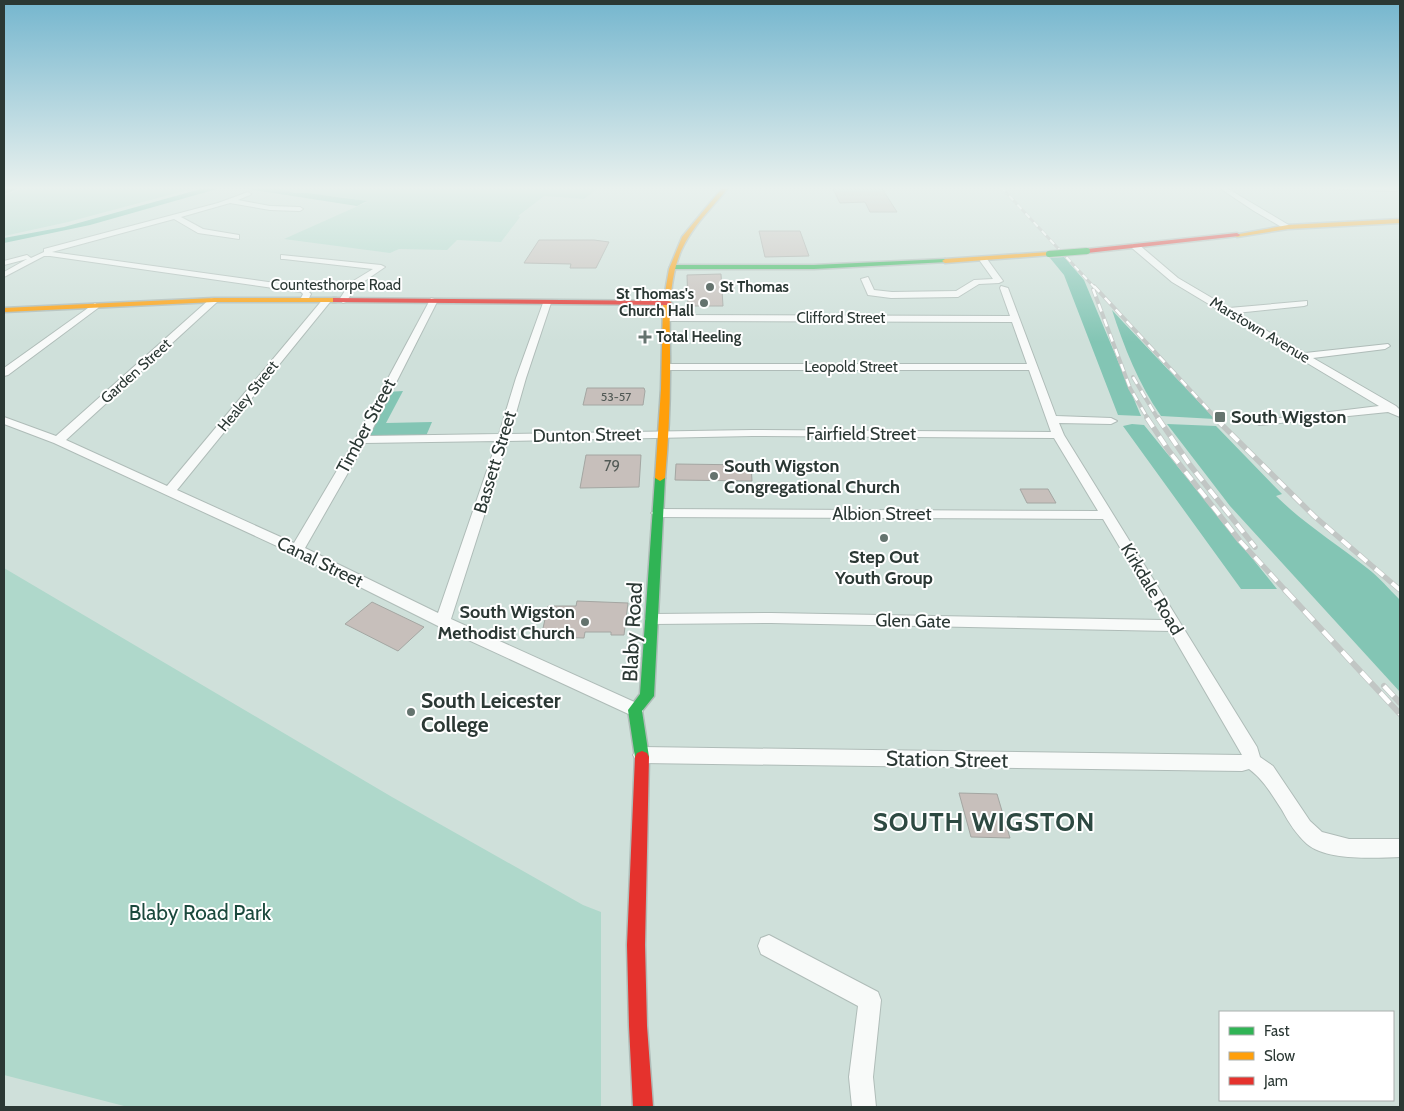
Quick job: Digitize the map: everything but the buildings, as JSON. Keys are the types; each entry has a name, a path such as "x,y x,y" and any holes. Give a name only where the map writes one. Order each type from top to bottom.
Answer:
{"main road":[{"name":"Blaby Road","path":"634,710 647,696 657,512 664,434 668,303 673,267 684,239"},
{"path":"673,267 904,264 984,260 1198,239"},
{"path":"670,280 681,273 702,267"},
{"name":"Countesthorpe Road","path":"4,310 214,300 668,303"},
{"path":"634,710 640,728 642,755 637,899 638,1039 643,1107"}],"street":[{"path":"4,276 43,254 91,239"},
{"name":"Marstown Avenue","path":"1135,246 1175,280 1395,407 1400,414"},
{"path":"4,263 43,254 304,290 307,294 304,300"},
{"path":"284,257 381,267 350,288 344,295 344,300"},
{"path":"865,279 871,293 891,295 958,294 976,282 999,281 984,260"},
{"name":"Kirkdale Road","path":"1004,288 1058,435 1251,752 1251,761"},
{"name":"Garden Street","path":"58,441 214,300"},
{"name":"Healey Street","path":"169,492 327,300"},
{"name":"Timber Street","path":"297,550 361,440 434,300"},
{"name":"Bassett Street","path":"444,622 547,303"},
{"path":"1228,310 1304,303"},
{"path":"4,373 95,306"},
{"name":"Clifford Street","path":"667,318 1016,319"},
{"path":"1304,356 1385,346"},
{"name":"Leopold Street","path":"667,366 1034,367"},
{"path":"1263,423 1395,407"},
{"path":"1052,418 1111,421"},
{"name":"Canal Street","path":"4,420 58,441 297,550 444,622 634,710"},
{"name":"Dunton Street","path":"361,440 664,434"},
{"name":"Fairfield Street","path":"664,434 1058,435"},
{"name":"Albion Street","path":"657,512 1106,515"},
{"name":"Glen Gate","path":"652,619 771,618 1174,626"},
{"name":"Station Street","path":"642,755 1242,763 1251,761"},
{"path":"1251,761 1267,772 1303,827 1316,839 1350,848 1400,848"},
{"path":"770,946 870,1000 861,1077 864,1107"}],"green space":[{"path":"284,239 503,239 501,242 457,240 447,250 399,249 390,253"},
{"name":"Blaby Road Park","path":"4,568 392,797 583,905 601,912 601,1107 128,1107 4,1075"}],"shaded area":[{"path":"4,239 24,239 4,243"},
{"path":"1064,257 1084,280 1141,416 1118,415 1064,275 1050,258"},
{"path":"1112,310 1215,419 1161,416 1146,392 1133,365"},
{"path":"403,391 386,423 432,422 426,436 361,437 387,392"},
{"path":"1132,424 1144,425 1277,589 1241,589 1123,426"},
{"path":"1167,424 1216,426 1282,494 1276,496 1286,506 1380,579 1400,600 1400,692 1230,506"}],"railway":[{"path":"1049,239 1095,288"},
{"path":"1094,286 1217,419"},
{"path":"1093,289 1130,388 1148,419"},
{"path":"1133,377 1158,419"},
{"path":"1147,418 1169,451 1240,541 1286,591"},
{"path":"1158,418 1190,465 1255,547"},
{"path":"1215,418 1314,516 1400,590"},
{"path":"1285,590 1400,714"},
{"path":"1384,686 1400,703"}],"traffic: fast":[{"path":"1049,254 1087,251"},
{"path":"673,267 814,267 945,261"},
{"path":"642,757 635,710 647,696 660,478"}],"traffic: slow":[{"path":"660,478 666,389 667,304 672,269 677,252 684,239"},
{"path":"945,261 1049,254"},
{"path":"4,310 214,300 336,300"}],"traffic: jam":[{"path":"1087,251 1201,239"},
{"path":"336,300 668,303"},
{"path":"642,757 636,945 643,1107"}],"place":[{"name":"St Thomas","path":"710,287"},
{"name":"St Thomas's Church Hall","path":"704,303"},
{"name":"Total Heeling","path":"645,337"},
{"name":"South Wigston","path":"1220,417"},
{"name":"South Wigston Congregational Church","path":"714,476"},
{"name":"Step Out Youth Group","path":"884,538"},
{"name":"South Wigston Methodist Church","path":"585,622"},
{"name":"South Leicester College","path":"411,712"}],"district":[{"name":"SOUTH WIGSTON","path":"984,822"}]}
